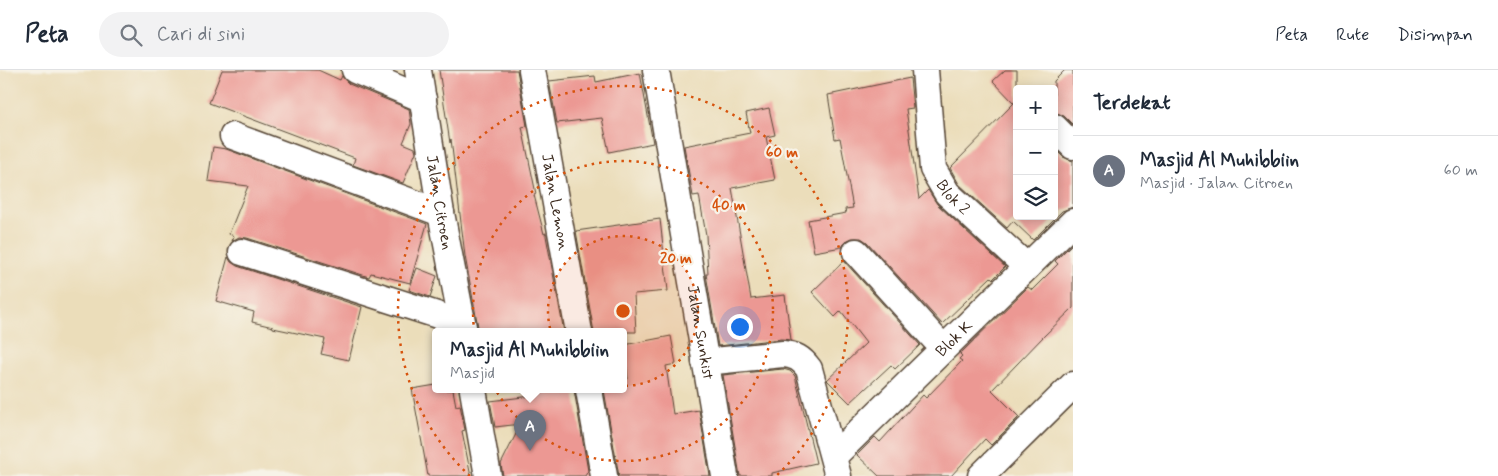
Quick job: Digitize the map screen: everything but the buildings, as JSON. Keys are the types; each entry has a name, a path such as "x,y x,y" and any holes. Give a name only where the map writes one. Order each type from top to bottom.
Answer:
{"street":[{"path":"355,70 423,99"},
{"name":"Jalan Citroen","path":"418,70 441,214 463,328"},
{"name":"Jalan Lemon","path":"532,70 578,328"},
{"name":"Jalan Sunkist","path":"656,70 725,476"},
{"name":"Blok 2","path":"925,70 933,169 938,180 947,193 1027,267"},
{"path":"1057,130 1073,146"},
{"path":"233,136 441,214"},
{"name":"Blok K","path":"836,466 943,348 1073,222"},
{"path":"242,252 463,328"},
{"path":"856,252 943,348"},
{"path":"705,362 783,354 794,355 803,360 809,369 836,466"},
{"path":"981,476 1073,385"},
{"path":"474,393 488,476"},
{"path":"590,393 604,476"}],"place":[{"name":"Masjid Al Muhibbiin","path":"530,451"}]}
